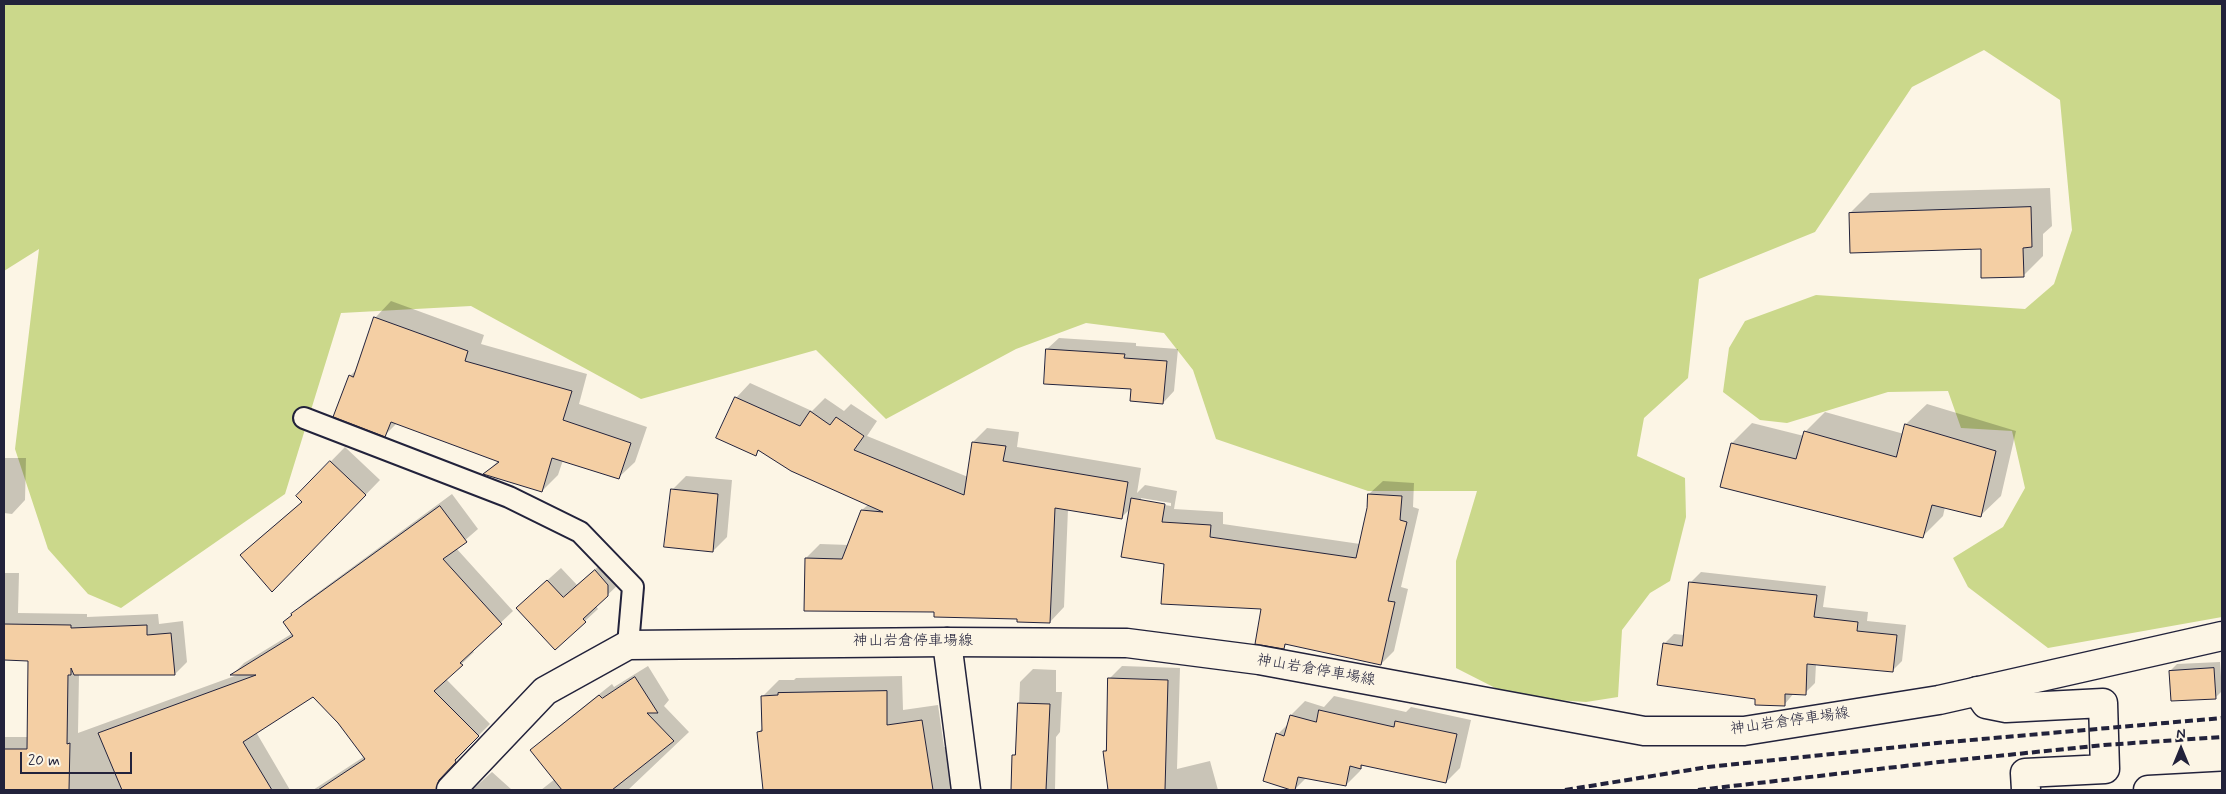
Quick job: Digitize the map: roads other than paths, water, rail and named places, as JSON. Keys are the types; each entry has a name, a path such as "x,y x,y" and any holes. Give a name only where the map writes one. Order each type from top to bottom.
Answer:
{"main road":[{"name":"神山岩倉停車場線","path":"451,790 545,691 628,645 947,642 1127,643 1259,660 1644,731 1744,731 1939,700 2222,636"},
{"path":"947,642 966,790"},
{"path":"1977,692 1986,704 2006,708 2103,703 2105,770 2025,773 2026,790"},
{"path":"2148,790 2222,786"}],"lane":[{"path":"304,418 510,497 580,532 633,587 628,645"}],"railway":[{"path":"1565,790 1708,767 1937,743 2222,718"},
{"path":"1698,790 2104,745 2222,737"}]}
